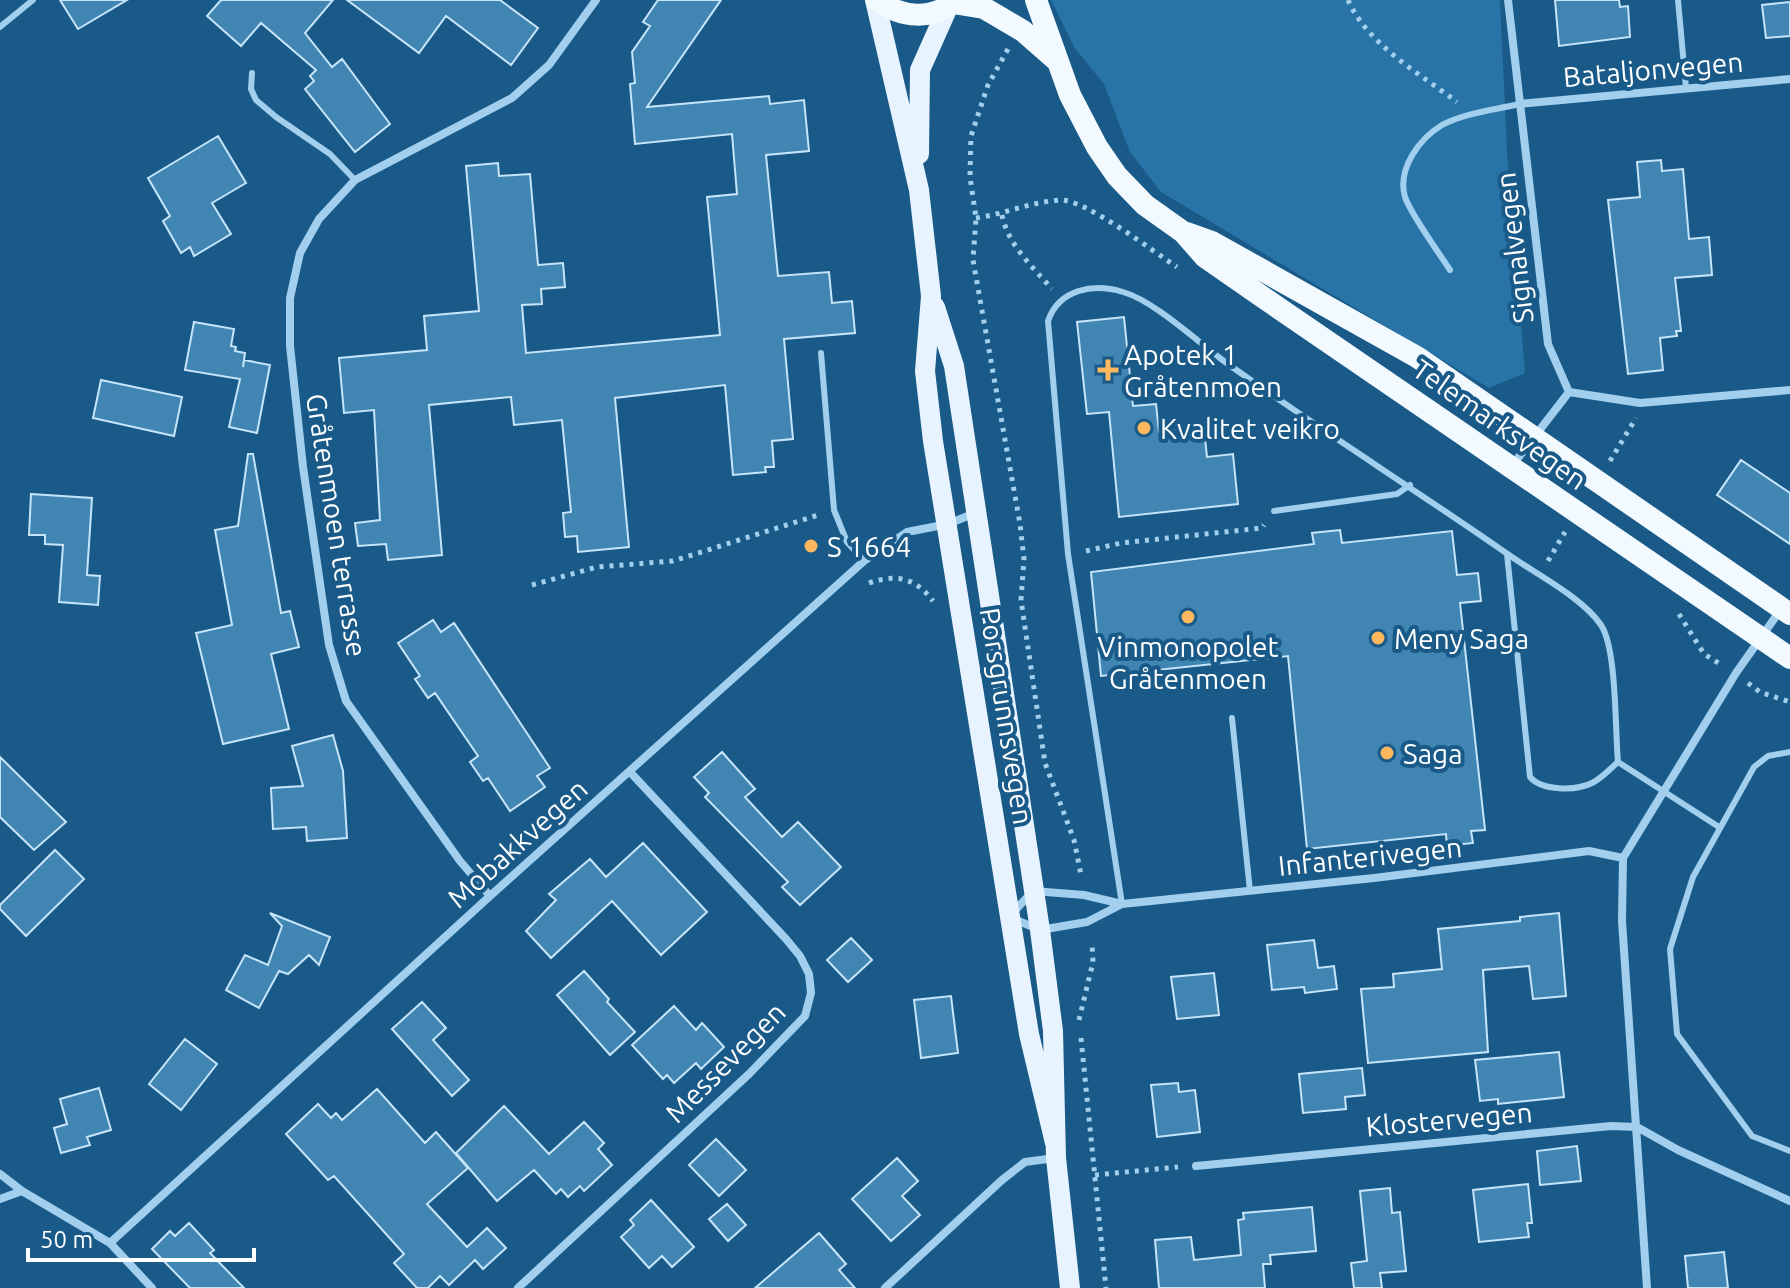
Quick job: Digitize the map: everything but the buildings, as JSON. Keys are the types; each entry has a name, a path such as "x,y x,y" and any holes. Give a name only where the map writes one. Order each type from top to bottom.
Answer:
{"highway":[{"name":"Porsgrunnsvegen","path":"876,0 888,8 920,15 953,3"},
{"name":"Telemarksvegen","path":"1036,0 1056,59 1097,147 1117,176 1145,205 1183,232 1205,257 1790,658"},
{"name":"Telemarksvegen","path":"953,3 984,8 1023,31 1056,59"},
{"name":"Telemarksvegen","path":"1183,232 1212,242 1417,357 1786,611"}],"main road":[{"name":"Porsgrunnsvegen","path":"876,0 919,190 931,296 925,371 933,441 1029,1034 1055,1150"},
{"name":"Porsgrunnsvegen","path":"919,190 920,70 953,3"},
{"name":"Porsgrunnsvegen","path":"931,296 954,366 1040,930 1053,1031 1055,1150 1070,1288"}],"street":[{"name":"Gråtenmoen terrasse","path":"490,896 460,861 346,701 329,645 301,452 290,346 290,298 300,253 319,219 355,180 512,98 549,65 596,0"},
{"name":"Signalvegen","path":"1508,0 1548,344 1569,392"},
{"name":"Bataljonvegen","path":"1519,104 1790,79"},
{"path":"1511,468 1569,392 1640,403 1790,390"},
{"name":"Mobakkvegen","path":"110,1243 490,896 631,773 864,561 907,532 948,524 976,513"},
{"path":"1647,1288 1622,921 1623,858 1736,673 1786,611"},
{"name":"Messevegen","path":"518,1288 749,1074 805,1016 811,993 809,974 800,956 631,773"},
{"name":"Infanterivegen","path":"1033,891 1084,895 1122,904 1475,867 1589,851 1623,858"},
{"path":"1033,891 1009,917 1040,930"},
{"name":"Infanterivegen","path":"1040,930 1087,922 1122,904"},
{"name":"Klostervegen","path":"1196,1166 1595,1127 1637,1127 1678,1150 1790,1201"},
{"path":"885,1288 1002,1180 1025,1162 1055,1150"},
{"path":"0,1174 22,1191 110,1243 152,1288"},
{"path":"0,1199 22,1191"}],"lane":[{"path":"0,27 33,0"},
{"path":"1678,0 1686,88"},
{"path":"252,73 251,89 256,100 330,154 355,180"},
{"path":"1450,270 1405,198 1403,178 1408,163 1419,145 1442,126 1474,114 1519,104"},
{"path":"1122,904 1068,554 1048,321 1053,308 1074,291 1098,288 1125,292 1147,304 1229,365 1410,485 1580,604 1600,624 1609,643 1618,762"},
{"path":"821,353 834,510 847,542 864,561"},
{"path":"1274,511 1397,494 1410,485"},
{"path":"1507,554 1530,777 1535,783 1558,788 1592,784 1618,762"},
{"path":"1232,718 1250,891"},
{"path":"1790,752 1768,756 1754,767 1693,877 1670,949 1677,1034 1752,1136 1790,1151"},
{"path":"1618,762 1719,827"}],"path":[{"path":"1348,0 1360,23 1373,36 1474,114"},
{"path":"1011,44 988,85 971,136 970,177 976,218 973,260 1020,524 1024,559 1021,600 1045,763 1074,840 1081,875"},
{"path":"976,218 1064,200 1086,208 1178,268"},
{"path":"1002,215 1012,242 1061,299"},
{"path":"1603,472 1634,424 1640,403"},
{"path":"532,585 597,567 673,561 834,510"},
{"path":"1068,554 1121,543 1262,528 1274,511"},
{"path":"1539,576 1568,525"},
{"path":"1564,532 1577,542"},
{"path":"830,593 857,590 882,579 902,578 913,581 926,592 940,612"},
{"path":"1666,606 1679,615 1704,654 1760,692 1790,702"},
{"path":"1092,943 1093,962 1079,1016 1106,1288"},
{"path":"1095,1175 1196,1166"},
{"path":"1080,1187 1096,1186"}],"shaded area":[{"path":"1051,0 1500,0 1507,151 1525,373 1489,388 1161,192 1130,152 1104,84 1074,47"}],"place":[{"name":"Apotek 1 Gråtenmoen","path":"1108,370"},
{"name":"Kvalitet veikro","path":"1144,428"},
{"name":"S 1664","path":"811,546"},
{"name":"Vinmonopolet Gråtenmoen","path":"1188,617"},
{"name":"Meny Saga","path":"1378,638"},
{"name":"Saga","path":"1387,753"}]}
